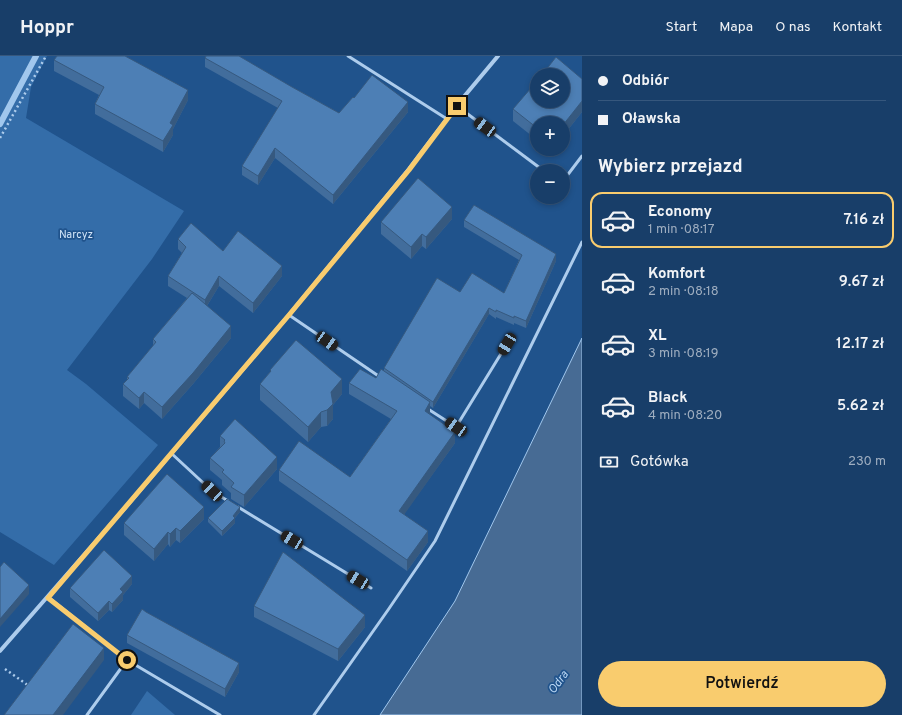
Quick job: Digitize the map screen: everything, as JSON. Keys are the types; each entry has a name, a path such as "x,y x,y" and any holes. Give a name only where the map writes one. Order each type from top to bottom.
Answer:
{"street":[{"path":"0,651 48,598 289,315 409,170 457,106 498,56"}],"lane":[{"path":"348,56 447,119"},
{"path":"457,106 535,164"},
{"path":"570,172 582,156"},
{"path":"314,715 435,541 582,242"},
{"path":"289,315 385,380"},
{"path":"424,405 456,427 507,344"},
{"path":"171,453 212,491 371,588"},
{"path":"48,598 127,660 220,715"},
{"path":"87,715 127,660"}],"path":[{"path":"0,138 46,56"},
{"path":"5,668 32,689"}],"green space":[{"name":"Narcyz","path":"0,56 47,56 31,87 26,118 184,211 152,259 67,370 86,384 158,445 54,565 0,532"},
{"path":"147,691 175,715 131,715"}],"water":[{"name":"Odra","path":"582,338 582,715 380,715 455,601"}],"building":[{"path":"57,56 125,56 188,90 170,123 173,125 163,141 95,104 104,87 54,60"},
{"path":"206,56 239,56 339,113 353,97 354,98 372,75 408,102 333,195 275,148 258,176 242,166 282,101 205,58"},
{"path":"556,57 569,68 547,68"},
{"path":"570,69 582,79 582,101 570,116 530,116 530,122 513,109 530,89 530,108 570,108"},
{"path":"418,178 452,207 426,237 422,234 411,247 381,222"},
{"path":"474,205 556,254 526,321 514,316 514,318 496,310 496,312 489,308 433,402 384,368 437,278 460,292 472,273 504,293 522,255 464,220"},
{"path":"191,223 223,251 238,231 282,266 253,303 219,276 205,300 168,276 186,247 178,239"},
{"path":"192,293 231,326 193,373 162,407 144,392 139,398 123,384 156,342 153,339"},
{"path":"296,340 342,379 331,392 333,404 327,410 321,412 308,427 260,384"},
{"path":"360,369 376,378 381,369 430,402 425,411 455,432 399,511 428,531 407,560 279,470 299,441 350,477 397,411 349,383"},
{"path":"235,419 277,457 244,495 231,487 234,483 222,472 224,470 210,458 225,443 225,440 220,436"},
{"path":"167,474 204,507 180,531 176,528 170,534 168,532 154,549 124,523"},
{"path":"227,499 240,507 233,516 235,518 222,531 208,518"},
{"path":"104,550 132,576 120,589 123,592 112,604 109,601 98,613 70,588"},
{"path":"283,552 365,615 338,649 254,606"},
{"path":"4,562 29,585 0,619 0,567"},
{"path":"142,609 239,663 225,689 127,635"},
{"path":"73,624 104,648 53,715 4,715"}],"waterway":[{"path":"0,124 36,56"}],"route":[{"path":"127,660 48,598 289,315 409,170 457,106"}]}
